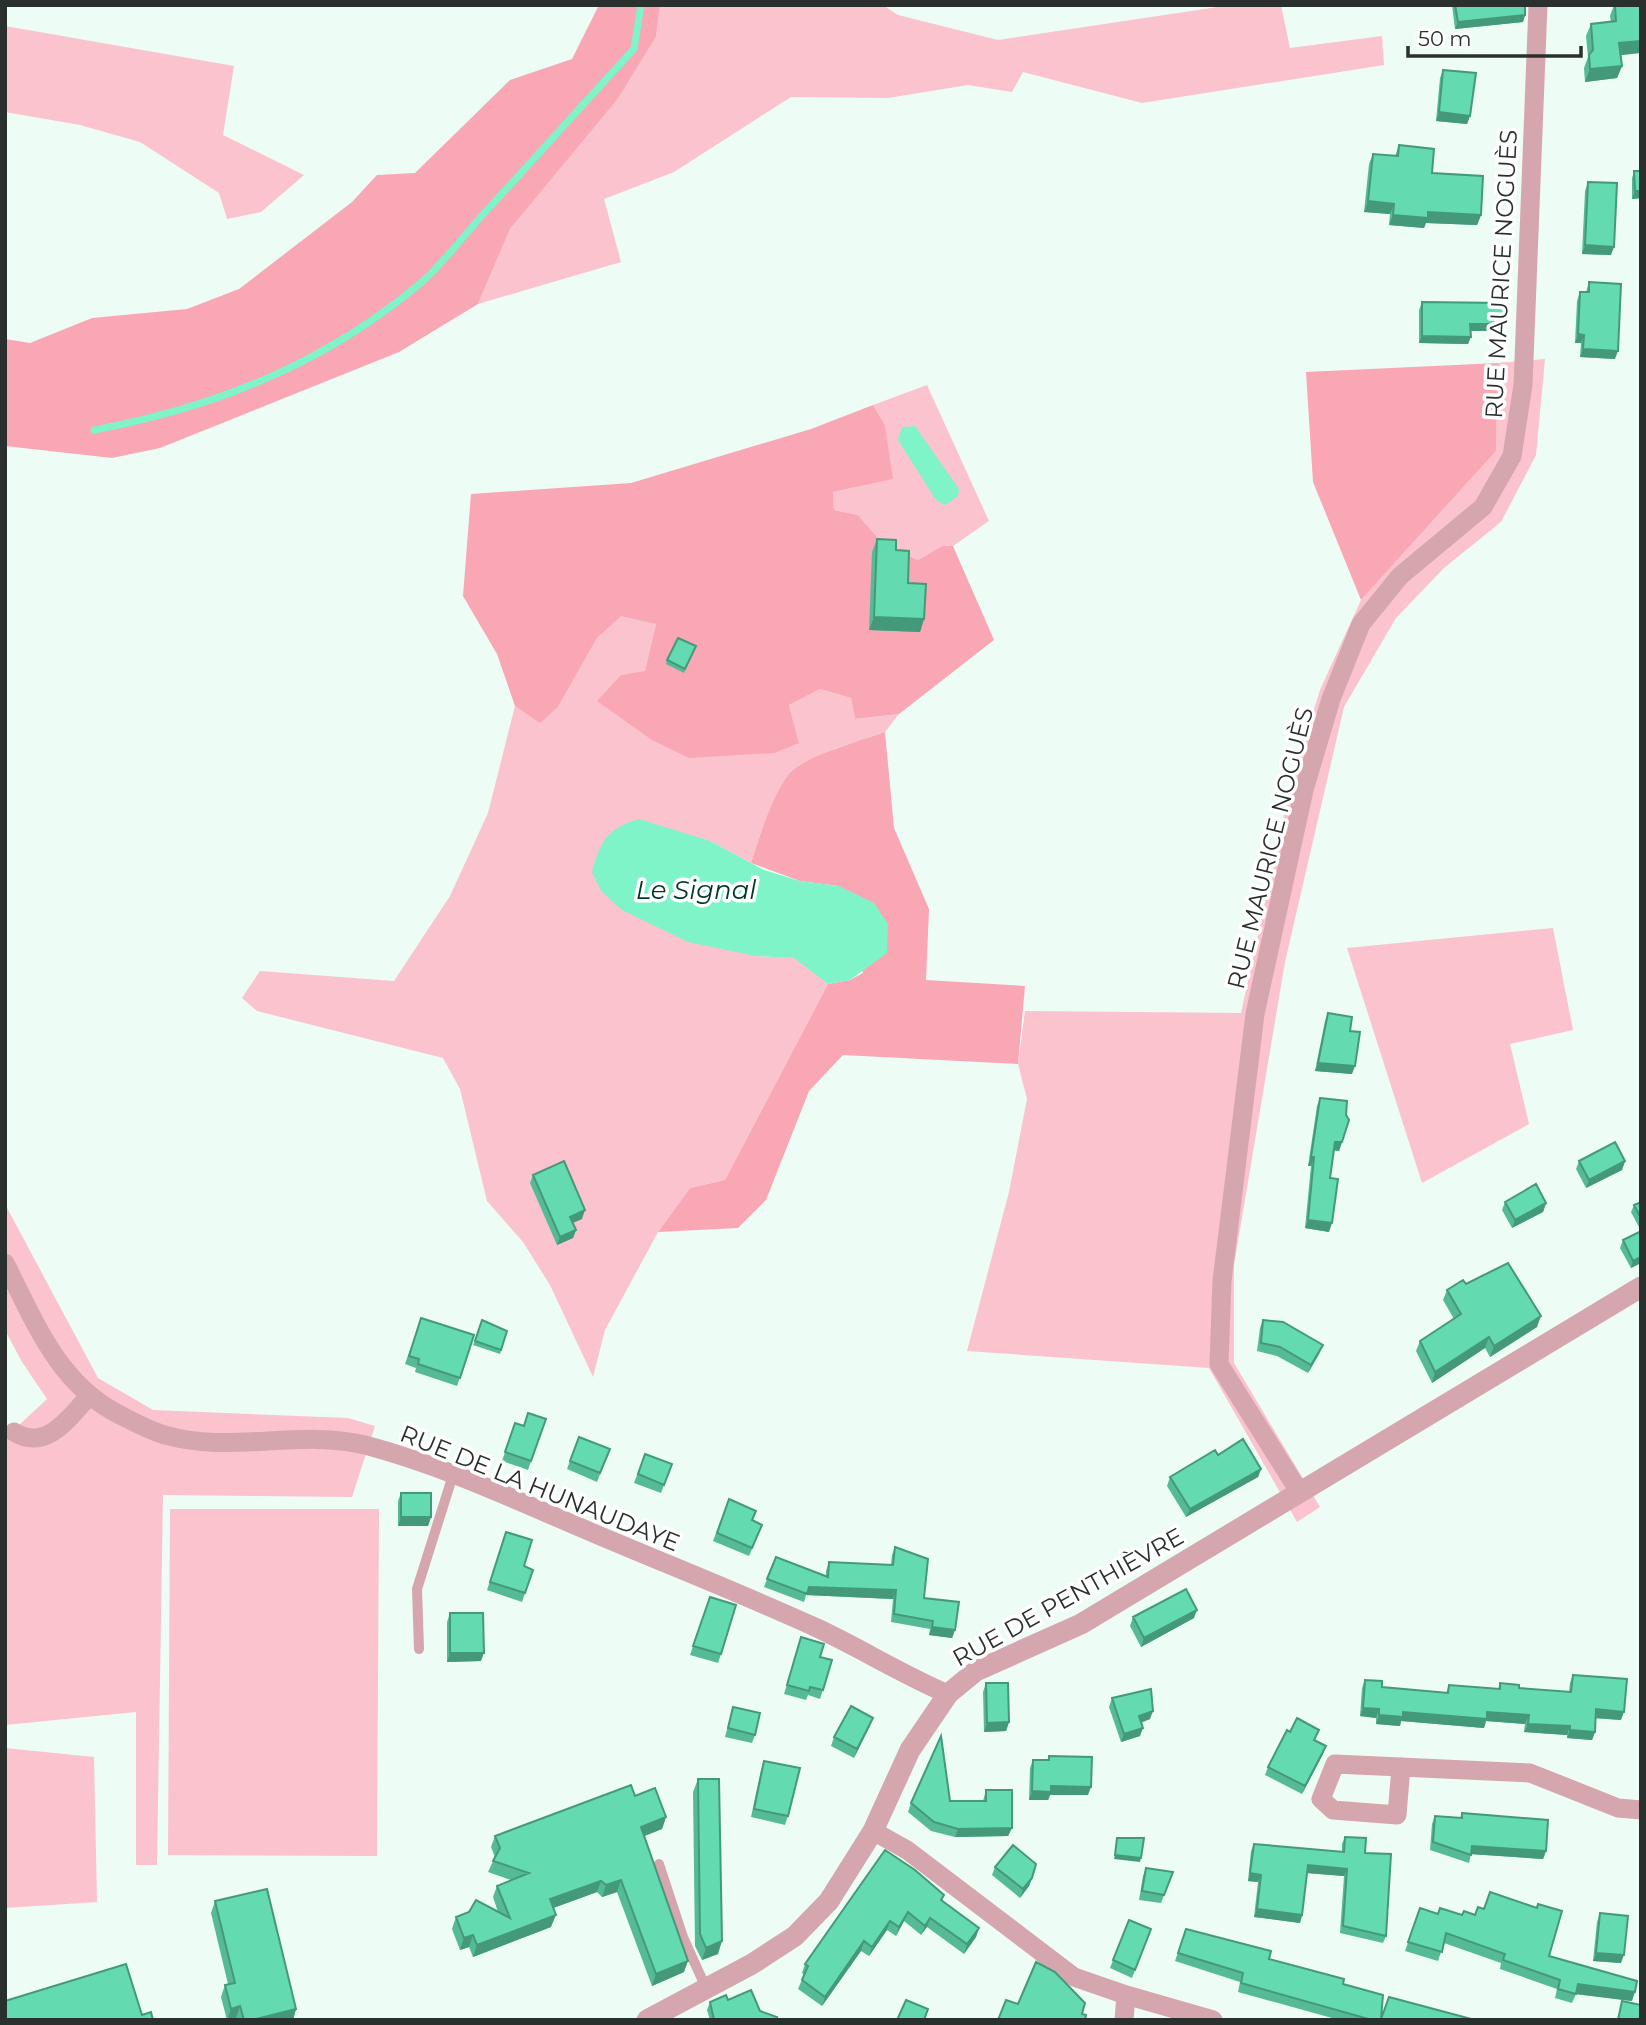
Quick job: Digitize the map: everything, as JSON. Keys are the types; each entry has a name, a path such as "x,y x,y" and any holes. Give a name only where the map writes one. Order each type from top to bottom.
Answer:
{"street":[{"name":"RUE MAURICE NOGUÈS","path":"1300,1493 1219,1364 1222,1281 1255,1014 1304,790 1331,699 1361,624 1400,576 1483,507 1512,456 1523,385 1538,5"},
{"name":"RUE DE LA HUNAUDAYE","path":"5,1263 47,1347 89,1396 119,1415 165,1435 203,1440 353,1443 453,1475 818,1628 948,1694"},
{"name":"RUE DE PENTHIÈVRE","path":"647,2020 752,1964 795,1936 829,1901 873,1831 910,1749 948,1694 976,1671 1081,1624 1641,1287"},
{"path":"9,1429 27,1440 47,1436 89,1396"},
{"path":"1401,1767 1530,1773 1618,1808 1641,1810"},
{"path":"873,1831 907,1850 1074,1977 1213,2020"},
{"path":"1124,2020 1126,1995"}],"lane":[{"path":"419,1649 417,1588 453,1475"},
{"path":"659,1864 683,1937 706,1989"}],"shaded area":[{"path":"599,5 660,5 656,37 617,100 510,229 478,304 399,352 160,448 112,458 5,446 5,339 30,343 92,318 187,309 239,289 352,202 377,175 415,173 510,80 572,59"},
{"path":"660,5 883,5 898,15 998,40 1231,5 1281,5 1290,48 1382,36 1384,65 1142,103 1023,72 1012,92 968,85 888,98 791,97 674,172 604,199 621,262 478,304 510,229 617,100 656,37"},
{"path":"5,26 234,66 223,135 304,175 261,212 227,219 219,193 140,142 80,125 5,112"},
{"path":"1545,359 1536,455 1501,522 1444,568 1396,618 1344,707 1285,962 1234,1265 1234,1363 1320,1507 1297,1522 1209,1368 967,1351 1009,1192 1027,1099 1018,1064 1025,1011 1241,1013 1290,787 1320,690 1361,600 1496,451 1498,363"},
{"path":"1498,363 1496,451 1361,600 1313,482 1306,372"},
{"path":"927,385 989,521 953,546 942,546 918,560 883,544 858,515 834,510 833,492 892,479 885,425 873,405"},
{"path":"873,405 885,425 893,479 833,492 834,510 858,515 883,544 918,560 942,546 953,546 994,640 899,714 855,719 851,698 820,689 789,705 799,743 774,753 689,758 652,740 597,701 621,675 645,671 656,624 621,616 597,638 558,707 540,723 515,706 497,654 463,596 471,494 631,483 811,429"},
{"path":"621,615 656,624 645,672 621,675 799,743 789,705 820,689 851,698 855,719 899,714 885,732 834,749 765,822 751,863 710,841 756,956 795,958 828,984 725,1180 690,1188 658,1232 605,1330 593,1377 550,1285 523,1242 487,1201 460,1089 443,1058 257,1011 242,998 260,971 394,981 450,896 488,813 515,706 540,722 558,707 597,638"},
{"path":"885,732 894,828 929,909 926,980 1025,986 1018,1064 843,1055 809,1091 766,1200 738,1228 658,1232 690,1188 725,1180 828,984 850,980 863,973 839,886 800,881 751,863 772,804 790,773 821,755"},
{"path":"1553,928 1573,1030 1510,1044 1529,1124 1422,1183 1347,948"},
{"path":"5,1204 98,1378 153,1410 348,1418 375,1426 352,1497 163,1495 157,1865 136,1865 136,1712 5,1725 5,1438 47,1399 22,1362 5,1330"},
{"path":"170,1509 379,1509 377,1856 168,1855"},
{"path":"5,1748 94,1757 97,1902 5,1908"}],"water":[{"path":"915,426 959,489 958,496 945,505 936,500 898,440 902,427"},
{"name":"Le Signal","path":"639,819 710,841 764,870 800,881 839,886 874,903 888,924 887,953 850,980 828,984 794,958 756,956 688,942 622,910 601,891 592,872 598,852 607,837 620,827"}],"building":[{"path":"1455,5 1525,5 1525,15 1458,22"},
{"path":"1615,5 1641,5 1641,41 1619,43 1622,66 1590,69 1589,55 1593,50 1591,24 1616,21"},
{"path":"1443,70 1476,73 1470,116 1439,112"},
{"path":"1399,145 1434,149 1432,173 1483,176 1481,215 1428,212 1428,218 1393,215 1394,204 1368,201 1373,154 1398,156"},
{"path":"1634,171 1641,171 1641,191 1635,191"},
{"path":"1588,182 1617,183 1614,247 1585,245"},
{"path":"1589,282 1621,284 1618,351 1583,349 1584,335 1578,334 1580,292 1589,292"},
{"path":"1422,302 1504,303 1505,324 1470,324 1471,337 1422,336"},
{"path":"877,539 896,540 896,550 909,551 908,583 926,584 924,619 874,617"},
{"path":"678,638 696,646 685,669 667,660"},
{"path":"1328,1013 1352,1017 1350,1031 1360,1032 1355,1066 1318,1063"},
{"path":"1320,1098 1347,1101 1346,1115 1349,1120 1342,1142 1335,1142 1330,1178 1338,1179 1332,1223 1308,1220 1314,1157 1311,1157"},
{"path":"1615,1142 1625,1161 1589,1180 1579,1161"},
{"path":"564,1161 585,1210 570,1217 576,1230 560,1237 533,1175"},
{"path":"1536,1184 1546,1203 1515,1220 1505,1202"},
{"path":"1641,1202 1641,1218 1634,1205"},
{"path":"1641,1231 1641,1257 1633,1261 1623,1240"},
{"path":"1508,1263 1541,1316 1494,1346 1489,1337 1435,1372 1420,1341 1461,1314 1447,1290 1463,1280 1466,1284"},
{"path":"421,1318 474,1335 460,1378 418,1364 419,1359 409,1356"},
{"path":"482,1320 507,1331 501,1350 475,1341"},
{"path":"1263,1320 1283,1322 1323,1345 1311,1365 1280,1347 1261,1343"},
{"path":"528,1413 546,1419 531,1461 505,1452 515,1423 524,1426"},
{"path":"579,1437 610,1449 600,1473 570,1461"},
{"path":"1243,1439 1261,1469 1190,1509 1170,1477 1215,1450 1218,1455"},
{"path":"645,1454 672,1464 664,1485 638,1474"},
{"path":"401,1493 431,1493 431,1517 401,1517"},
{"path":"729,1499 756,1511 752,1520 762,1525 752,1548 717,1533"},
{"path":"506,1532 532,1540 524,1566 533,1570 525,1593 490,1582"},
{"path":"895,1547 928,1559 924,1598 959,1602 955,1630 932,1627 933,1621 894,1614 896,1590 809,1587 807,1594 767,1579 776,1557 828,1577 829,1562 893,1565"},
{"path":"1186,1589 1197,1610 1144,1638 1133,1617"},
{"path":"710,1597 736,1605 721,1654 693,1646"},
{"path":"450,1613 483,1613 484,1653 450,1653"},
{"path":"801,1637 824,1644 820,1657 832,1660 823,1690 810,1687 809,1691 787,1685"},
{"path":"1573,1675 1627,1679 1624,1712 1596,1709 1595,1732 1570,1730 1570,1726 1528,1724 1529,1715 1487,1712 1487,1719 1403,1712 1403,1717 1379,1715 1379,1709 1363,1708 1365,1680 1382,1681 1382,1687 1448,1693 1449,1685 1500,1689 1500,1683 1519,1685 1519,1688 1571,1692"},
{"path":"986,1683 1008,1683 1009,1722 987,1723"},
{"path":"1151,1689 1153,1711 1139,1716 1143,1728 1124,1734 1112,1698"},
{"path":"851,1706 873,1718 857,1749 834,1737"},
{"path":"733,1707 760,1713 755,1735 728,1728"},
{"path":"1297,1718 1319,1730 1314,1740 1326,1746 1305,1786 1268,1767 1287,1730 1290,1732"},
{"path":"941,1736 950,1801 986,1801 986,1790 1012,1790 1012,1828 958,1829 934,1822 911,1803"},
{"path":"1049,1756 1092,1757 1091,1787 1051,1786 1051,1792 1032,1791 1033,1760 1049,1760"},
{"path":"764,1761 800,1768 788,1816 754,1809"},
{"path":"698,1779 719,1779 722,1941 706,1948 700,1934"},
{"path":"631,1785 635,1796 655,1788 666,1817 641,1827 688,1961 656,1974 621,1880 606,1885 601,1881 550,1899 556,1915 477,1945 473,1935 464,1938 456,1917 469,1912 476,1900 510,1918 497,1886 529,1873 493,1861 500,1848 495,1836"},
{"path":"1462,1813 1548,1820 1546,1851 1472,1846 1471,1855 1433,1842 1435,1816 1462,1818"},
{"path":"1345,1837 1366,1838 1365,1853 1391,1854 1386,1936 1343,1926 1347,1869 1308,1865 1302,1915 1257,1909 1261,1875 1250,1873 1254,1844 1344,1852"},
{"path":"1117,1838 1144,1838 1141,1858 1115,1855"},
{"path":"1013,1845 1036,1864 1032,1878 1023,1889 995,1867"},
{"path":"885,1850 915,1870 944,1895 941,1900 979,1928 967,1944 930,1918 925,1926 908,1912 899,1927 890,1921 872,1947 864,1941 825,1997 802,1980 808,1966 805,1964"},
{"path":"1146,1868 1173,1872 1164,1895 1142,1891"},
{"path":"267,1889 296,2009 244,2020 240,2006 231,2009 225,1985 235,1983 215,1901"},
{"path":"1490,1892 1537,1908 1538,1904 1562,1911 1549,1956 1637,1981 1635,1992 1578,1984 1576,1994 1558,1989 1560,1980 1503,1960 1505,1954 1446,1933 1442,1952 1408,1942 1420,1908 1438,1914 1440,1908 1462,1915 1464,1911 1475,1915 1478,1907 1484,1909"},
{"path":"1600,1913 1628,1916 1624,1955 1596,1953"},
{"path":"1129,1920 1151,1929 1135,1970 1113,1960"},
{"path":"1186,1929 1271,1951 1269,1959 1344,1979 1343,1984 1383,1995 1381,2019 1389,1997 1475,2020 1372,2020 1241,1983 1243,1973 1178,1953"},
{"path":"1036,1962 1055,1972 1085,2003 1082,2014 1086,2015 1085,2020 998,2020 1006,2000 1018,2004"},
{"path":"126,1964 142,2015 151,2012 153,2020 5,2020 5,2001"},
{"path":"751,1990 760,2011 777,2017 776,2020 714,2020 710,2002 726,1995 728,2000"},
{"path":"906,2000 928,2009 924,2020 897,2020"},
{"path":"1622,2001 1641,2005 1641,2020 1618,2020"}],"waterway":[{"path":"94,430 183,409 268,378 348,336 386,310 440,264 634,49 641,5"}]}
